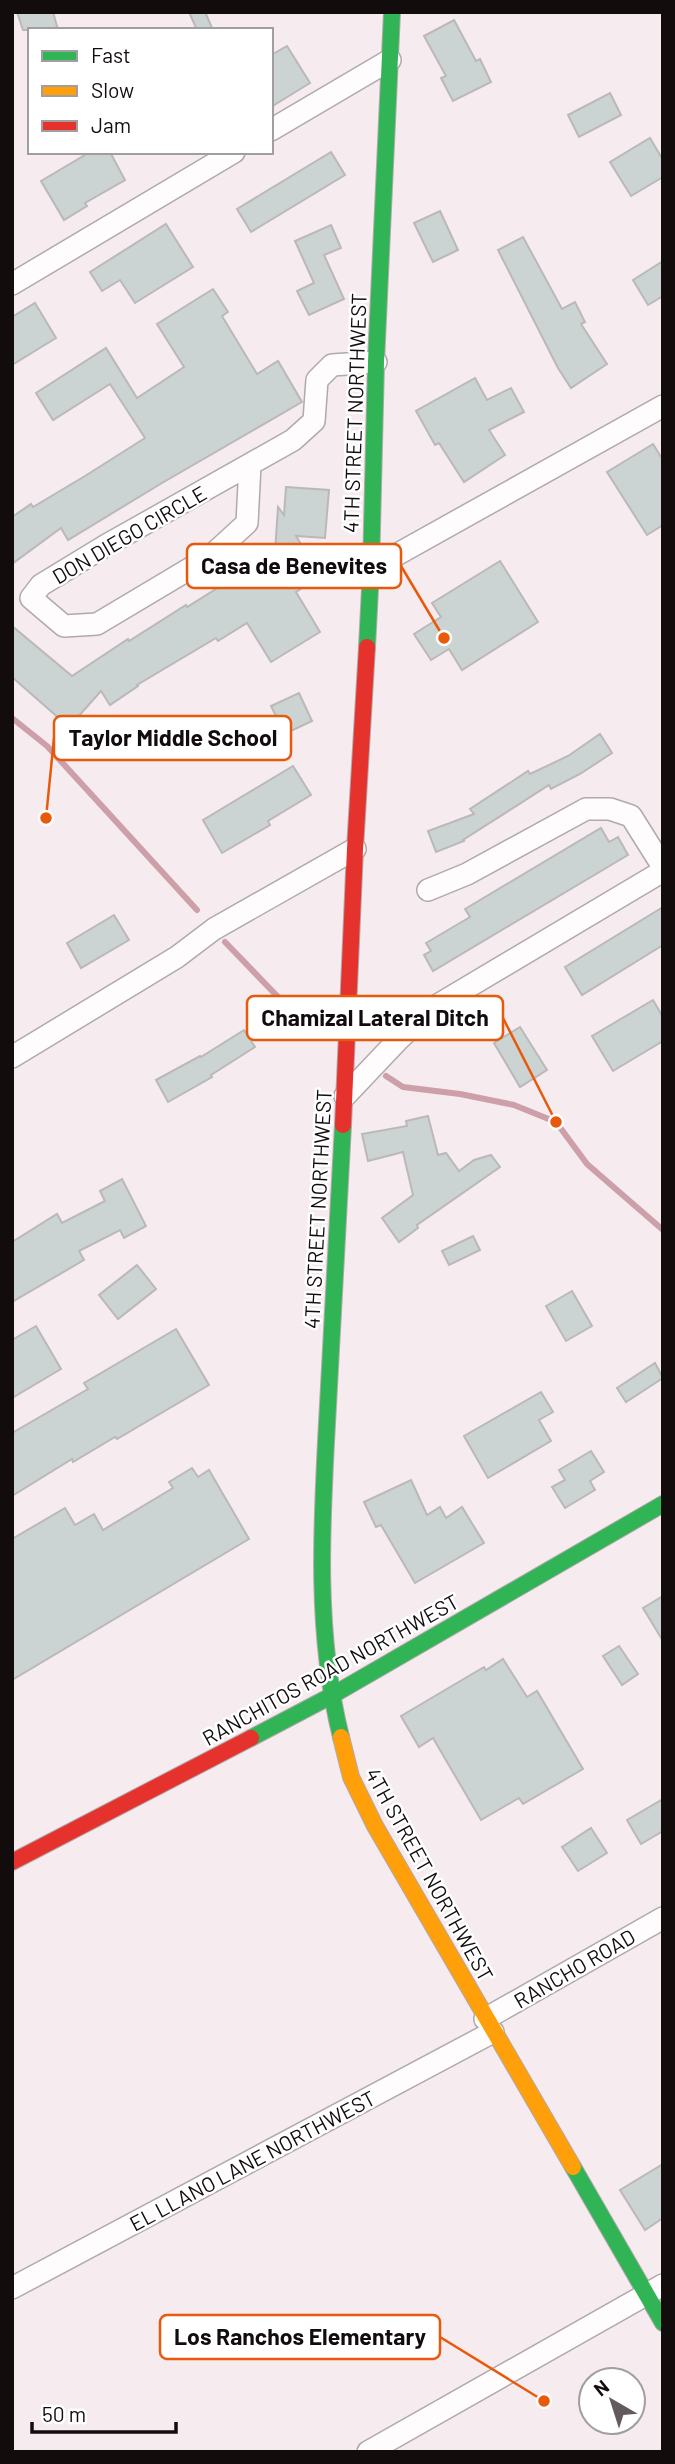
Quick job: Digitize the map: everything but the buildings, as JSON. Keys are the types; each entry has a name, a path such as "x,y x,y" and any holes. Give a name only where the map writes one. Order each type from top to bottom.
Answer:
{"main road":[{"name":"4TH STREET NORTHWEST","path":"392,12 376,362 371,569 322,1519 322,1595 331,1696 351,1777 375,1826 489,2025 654,2290 663,2323"},
{"name":"RANCHITOS ROAD NORTHWEST","path":"12,1862 331,1696 663,1504"}],"street":[{"path":"273,129 390,60"},
{"path":"12,284 231,154"},
{"name":"DON DIEGO CIRCLE","path":"250,465 247,523 211,556 97,624 64,626 31,598 41,585 62,572 192,495 293,440 314,421 317,380 331,365 376,362"},
{"path":"371,569 663,406"},
{"path":"345,1096 431,1009 663,869 631,816 610,809 586,809 467,874 428,890"},
{"path":"12,1057 177,957 214,929 355,849"},
{"name":"RANCHO ROAD","path":"489,2025 663,1918"},
{"name":"EL LLANO LANE NORTHWEST","path":"12,2288 489,2025"},
{"path":"368,2452 654,2290"}],"waterway":[{"path":"12,718 47,746 197,910"},
{"path":"225,942 307,1027"},
{"path":"386,1076 403,1087 460,1094 514,1105 556,1122 587,1164 663,1230"}],"traffic: fast":[{"path":"367,647 376,362 392,12"},
{"path":"341,1737 332,1696 323,1614 322,1530 343,1125"},
{"path":"251,1738 331,1696 663,1504"},
{"path":"573,2167 663,2323"}],"traffic: slow":[{"path":"341,1737 351,1777 375,1826 573,2167"}],"traffic: jam":[{"path":"343,1125 367,647"},
{"path":"12,1862 251,1738"}],"place":[{"name":"Casa de Benevites","path":"444,638"},
{"name":"Taylor Middle School","path":"46,818"},
{"name":"Chamizal Lateral Ditch","path":"556,1122"},
{"name":"Los Ranchos Elementary","path":"544,2401"}]}
